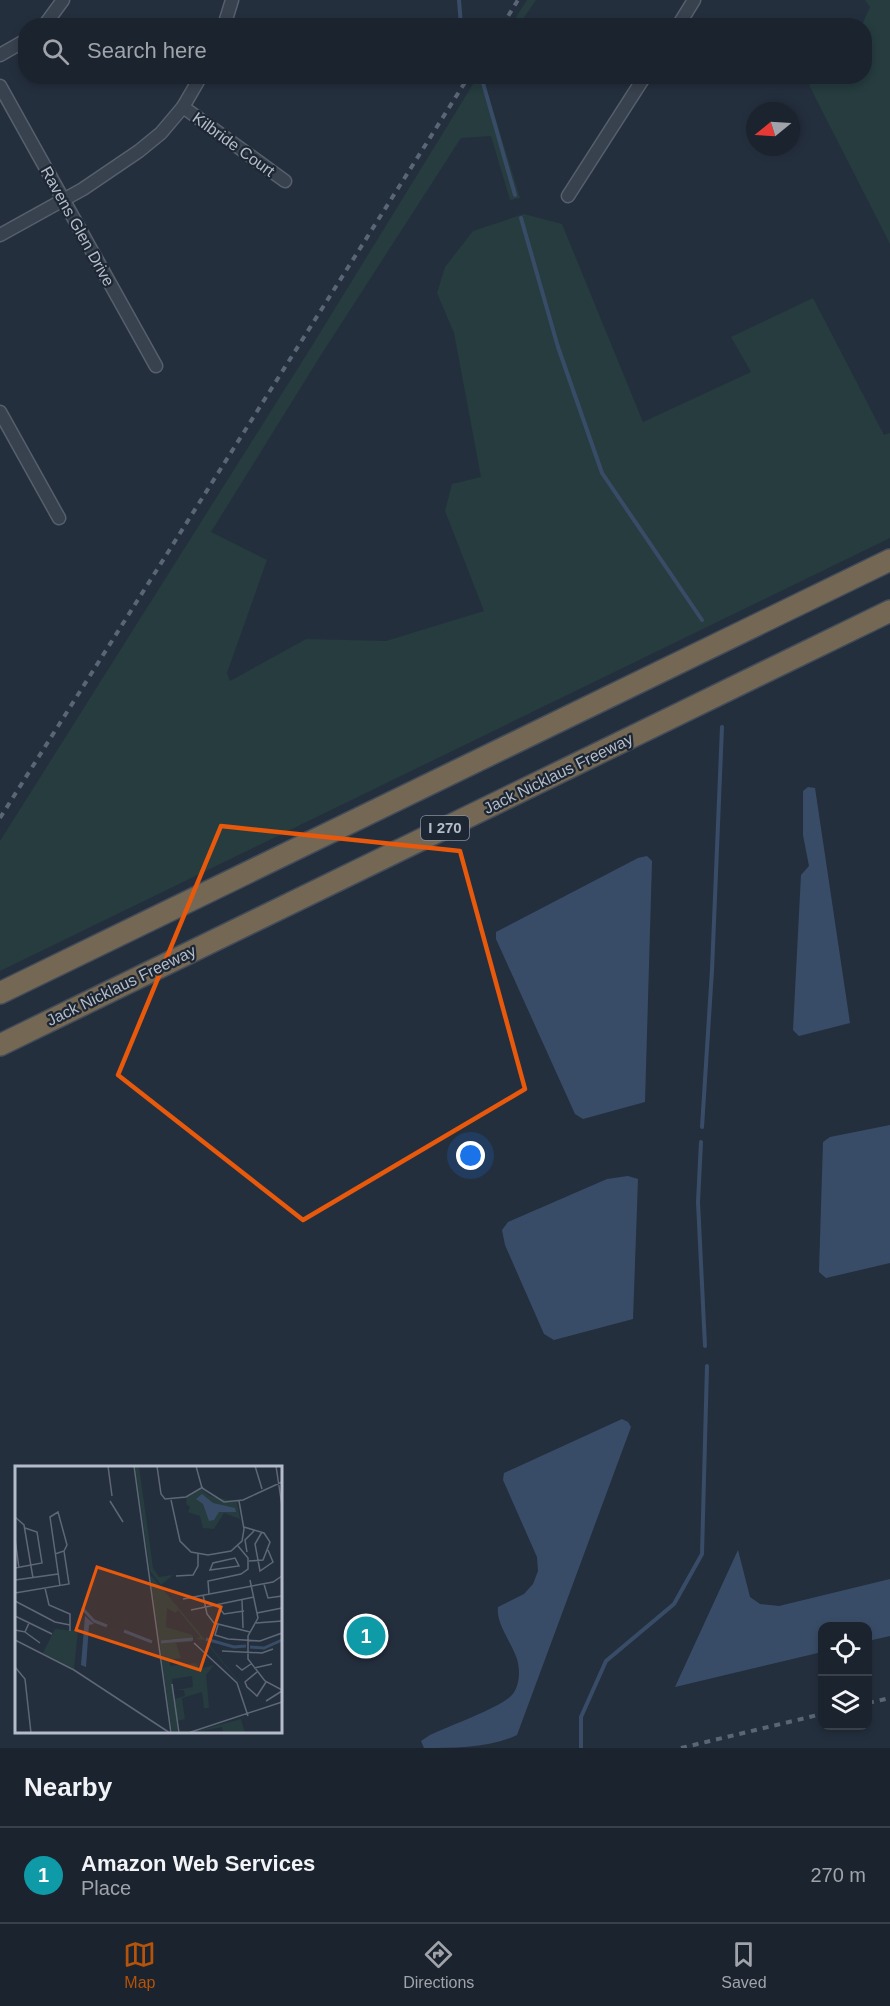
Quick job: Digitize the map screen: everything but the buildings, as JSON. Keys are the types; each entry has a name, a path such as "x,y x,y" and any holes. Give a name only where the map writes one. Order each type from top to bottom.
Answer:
{"highway":[{"path":"0,993 890,560"},
{"name":"Jack Nicklaus Freeway","path":"0,1045 890,611"}],"street":[{"path":"50,18 63,0"},
{"path":"226,18 232,0"},
{"path":"683,18 694,0"},
{"path":"0,55 18,45"},
{"path":"0,235 63,200 139,151 161,133 183,107 196,84"},
{"path":"568,196 640,84"},
{"name":"Ravens Glen Drive","path":"0,86 156,366"},
{"name":"Kilbride Court","path":"183,107 285,181"},
{"path":"0,412 59,518"}],"highlighted area":[{"path":"221,826 460,851 525,1089 303,1220 118,1075"}],"green space":[{"path":"527,0 536,0 524,18 515,18"},
{"path":"865,0 890,0 890,244 809,85 872,84 872,18 865,18 870,7"},
{"path":"473,84 485,84 520,198 510,200 491,136 461,138 321,355 211,532 267,560 227,673 230,681 306,639 386,641 484,611 445,511 452,484 481,477 454,333 437,293 445,267 473,231 524,214 562,224 643,422 751,372 731,337 813,298 884,435 890,433 890,538 0,971 0,841 310,349"}],"water":[{"path":"808,787 815,788 850,1023 799,1036 793,1030 801,875 809,866 803,835 803,791"},
{"path":"647,856 652,861 645,1102 583,1119 575,1114 496,939 496,932 638,858"},
{"path":"890,1125 890,1263 826,1278 819,1272 823,1142 830,1137"},
{"path":"628,1176 638,1179 633,1319 554,1340 544,1334 505,1245 502,1230 508,1222 607,1179"},
{"path":"622,1419 631,1427 517,1735 484,1745 424,1748 421,1741 430,1735 503,1702 514,1693 518,1682 517,1659 501,1625 498,1607 524,1594 533,1584 538,1571 537,1557 503,1480 504,1473"},
{"path":"738,1550 750,1597 760,1604 779,1606 890,1579 890,1636 872,1640 872,1622 818,1622 818,1653 675,1687"}],"waterway":[{"path":"459,0 460,18"},
{"path":"483,84 515,195"},
{"path":"521,218 558,347 602,473 702,620"},
{"path":"702,1127 712,970 722,727"},
{"path":"701,1142 698,1202 705,1346"},
{"path":"581,1748 581,1717 606,1661 674,1604 702,1554 707,1366"}],"railway":[{"path":"507,18 518,0"},
{"path":"0,818 464,84"},
{"path":"872,1702 890,1698"},
{"path":"681,1748 818,1715"}],"place":[{"name":"Amazon Web Services","path":"366,1636"}]}
